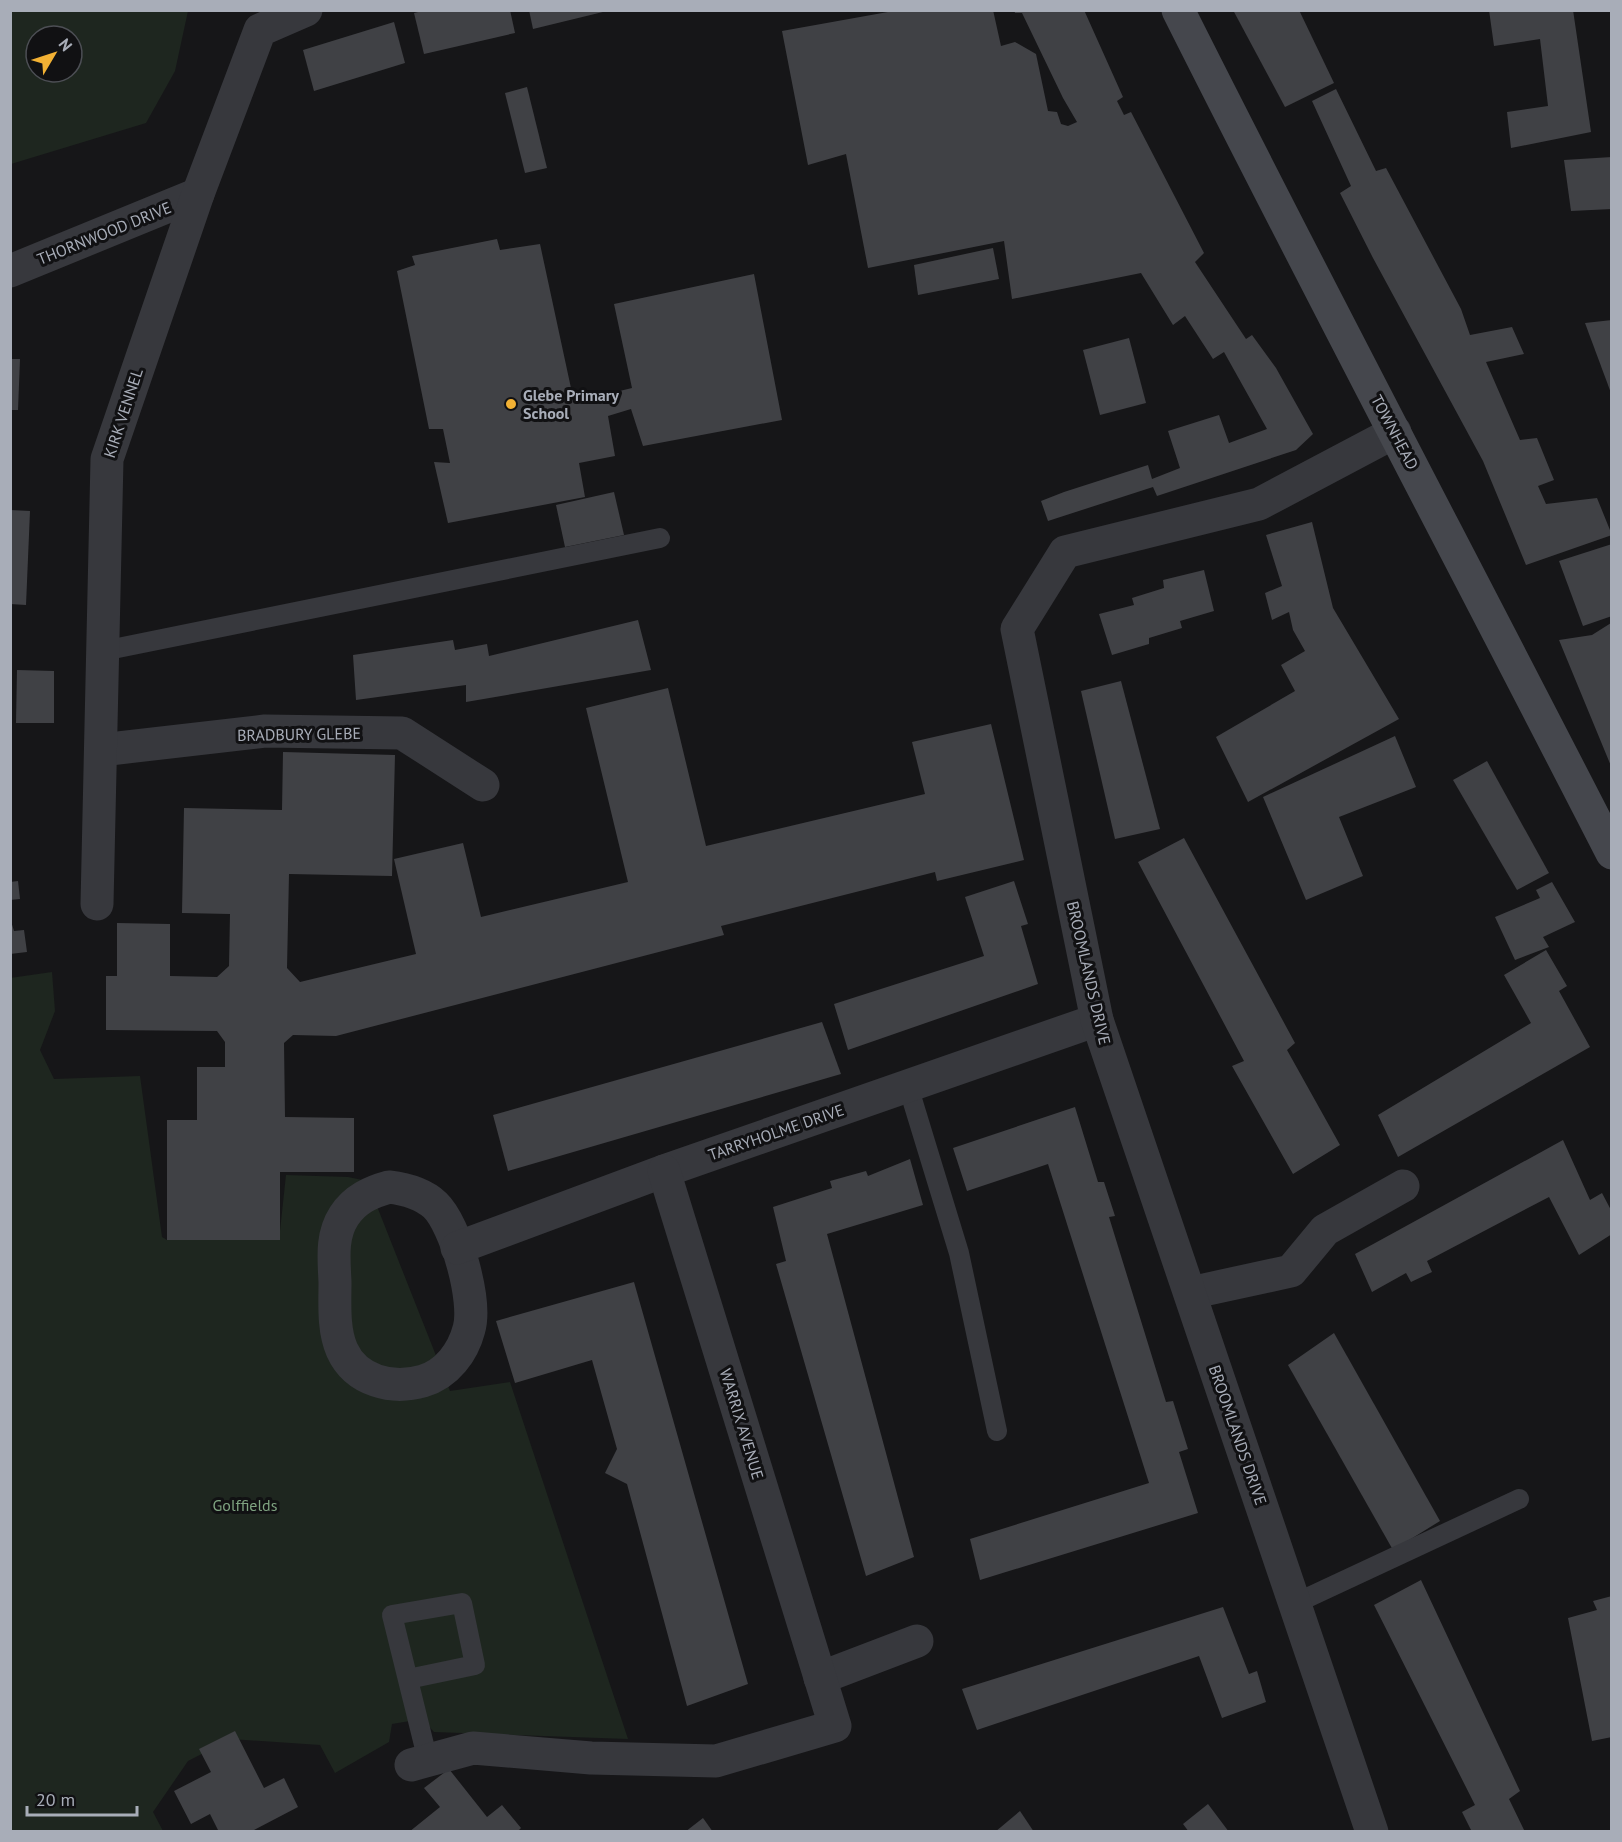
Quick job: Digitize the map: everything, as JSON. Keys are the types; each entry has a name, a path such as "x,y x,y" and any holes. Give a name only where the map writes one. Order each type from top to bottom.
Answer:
{"main road":[{"name":"TOWNHEAD","path":"1178,10 1256,166 1611,853"}],"street":[{"name":"KIRK VENNEL","path":"97,904 107,459 198,194 260,30 306,10"},
{"name":"THORNWOOD DRIVE","path":"10,271 198,194"},
{"name":"BROOMLANDS DRIVE","path":"1372,1832 1097,1020 1017,629 1065,552 1258,504 1395,432"},
{"name":"BRADBURY GLEBE","path":"101,750 266,731 402,733 483,785"},
{"name":"TARRYHOLME DRIVE","path":"457,1248 664,1171 1097,1020"},
{"name":"WARRIX AVENUE","path":"420,1763 473,1748 591,1758 716,1761 835,1726 664,1171"},
{"path":"1190,1293 1291,1271 1324,1230 1403,1186"},
{"path":"389,1187 406,1189 423,1196 444,1215 457,1248 472,1308 470,1327 464,1345 453,1362 434,1376 412,1384 395,1386 379,1382 356,1370 341,1348 335,1314 334,1240 345,1214 359,1200 376,1190 389,1187"},
{"path":"820,1678 917,1641"}],"lane":[{"path":"103,651 660,538"},
{"path":"908,1086 959,1253 997,1431"},
{"path":"1294,1604 1519,1499"},
{"path":"408,1678 475,1665 462,1603 392,1615 408,1678 420,1763"}],"green space":[{"path":"11,10 188,10 175,71 146,123 11,164"},
{"name":"Golffields","path":"52,972 55,1011 40,1050 54,1079 140,1076 162,1237 167,1240 279,1240 286,1175 348,1177 367,1181 450,1391 510,1382 628,1739 434,1732 422,1719 392,1724 389,1742 335,1773 320,1745 231,1739 188,1761 153,1812 163,1831 11,1832 10,978"}],"building":[{"path":"427,10 510,10 515,33 424,54 414,13"},
{"path":"529,10 607,10 607,11 533,29"},
{"path":"899,10 993,10 1001,46 1015,42 1036,54 1048,111 1057,112 1061,124 1068,126 1077,122 1022,13 1015,13 1014,10 1084,10 1123,97 1117,101 1124,115 1131,112 1204,253 1195,262 1246,339 1252,335 1276,368 1313,434 1296,450 1157,496 1153,487 1048,521 1041,501 1148,465 1152,479 1180,468 1168,431 1219,415 1229,443 1267,429 1224,352 1213,359 1185,316 1173,325 1141,273 1012,299 1004,241 868,268 846,154 808,165 782,31"},
{"path":"1233,10 1299,10 1334,83 1285,107"},
{"path":"1489,10 1573,10 1591,132 1511,148 1507,112 1548,106 1540,39 1494,46"},
{"path":"394,22 405,63 314,91 303,50"},
{"path":"527,87 547,168 525,173 505,93"},
{"path":"1336,89 1376,171 1386,168 1461,309 1470,335 1512,327 1524,354 1486,362 1520,440 1537,438 1554,480 1538,486 1546,504 1597,498 1612,535 1526,565 1483,461 1340,193 1351,186 1312,101"},
{"path":"1612,157 1612,209 1571,211 1564,160"},
{"path":"497,239 500,250 540,244 574,402 632,388 614,304 754,274 782,420 643,446 631,409 608,416 615,456 579,463 585,497 448,523 434,462 450,463 443,429 429,429 397,271 415,265 412,256"},
{"path":"993,248 999,279 918,295 914,265"},
{"path":"1612,320 1612,393 1611,393 1585,323"},
{"path":"1129,338 1146,403 1100,415 1083,350"},
{"path":"10,359 20,359 18,410 10,410"},
{"path":"614,492 624,535 565,547 556,505"},
{"path":"10,510 30,511 26,605 10,604"},
{"path":"1312,522 1333,608 1399,719 1248,802 1216,737 1295,691 1281,665 1305,651 1293,630 1289,612 1272,620 1265,593 1282,586 1266,535"},
{"path":"1612,544 1612,616 1583,626 1559,561"},
{"path":"1204,570 1214,611 1180,621 1182,628 1149,638 1149,644 1112,655 1099,614 1134,605 1132,598 1164,588 1163,580"},
{"path":"638,620 651,670 466,702 466,685 356,700 353,655 453,640 455,650 487,644 489,656"},
{"path":"1611,623 1611,766 1559,640 1592,635"},
{"path":"17,670 54,671 54,723 16,723"},
{"path":"1121,681 1160,829 1115,839 1081,691"},
{"path":"668,688 706,846 925,794 912,742 991,724 1024,860 937,881 935,872 721,926 724,935 336,1036 293,1035 284,1043 285,1117 354,1118 354,1172 280,1172 280,1240 167,1240 167,1120 197,1120 197,1067 225,1067 225,1042 217,1031 106,1030 106,976 117,976 117,923 170,924 170,976 217,977 229,966 230,914 182,913 184,808 282,810 283,752 395,755 392,876 289,874 287,968 300,982 416,954 394,859 463,843 481,917 628,882 586,708"},
{"path":"1395,736 1416,787 1339,817 1363,876 1306,900 1263,797"},
{"path":"1487,761 1549,873 1517,890 1453,780"},
{"path":"1184,838 1295,1043 1287,1050 1340,1145 1293,1174 1232,1066 1244,1061 1138,862"},
{"path":"18,881 20,899 10,900 10,882"},
{"path":"1014,881 1028,924 1021,926 1038,984 848,1050 834,1004 984,956 965,897"},
{"path":"1552,882 1575,922 1543,937 1549,947 1515,960 1495,917 1540,898 1536,890"},
{"path":"10,918 14,931 24,930 27,952 10,954"},
{"path":"1546,950 1567,986 1559,991 1590,1047 1398,1157 1378,1115 1531,1023 1504,975"},
{"path":"822,1022 841,1074 508,1171 493,1115"},
{"path":"1075,1107 1098,1182 1104,1182 1115,1216 1109,1217 1166,1402 1173,1401 1188,1449 1179,1452 1198,1513 980,1580 970,1539 1149,1483 1048,1164 967,1191 953,1148"},
{"path":"1563,1140 1590,1200 1602,1193 1612,1212 1612,1234 1579,1255 1549,1197 1427,1261 1432,1272 1411,1282 1406,1273 1372,1292 1355,1254"},
{"path":"910,1159 923,1205 827,1234 914,1557 866,1576 776,1264 786,1261 773,1207 832,1188 830,1181 866,1171 868,1176"},
{"path":"634,1282 748,1684 687,1706 627,1484 605,1473 617,1449 592,1360 515,1383 496,1321"},
{"path":"1334,1333 1440,1521 1393,1550 1288,1365"},
{"path":"1421,1580 1520,1791 1509,1799 1525,1832 1472,1832 1462,1812 1475,1805 1374,1605"},
{"path":"1612,1596 1612,1737 1592,1741 1568,1618 1597,1610 1593,1601"},
{"path":"1223,1607 1249,1674 1257,1671 1266,1702 1222,1718 1199,1656 977,1730 962,1689"},
{"path":"235,1731 264,1788 284,1778 298,1807 250,1832 219,1832 210,1814 191,1824 174,1791 211,1772 199,1749"},
{"path":"449,1769 487,1817 502,1805 521,1828 517,1832 409,1832 440,1807 424,1788"},
{"path":"1208,1804 1229,1832 1189,1832 1183,1824"},
{"path":"1020,1811 1034,1832 995,1832"},
{"path":"703,1818 713,1832 685,1832"}],"place":[{"name":"Glebe Primary School","path":"511,404"}]}
